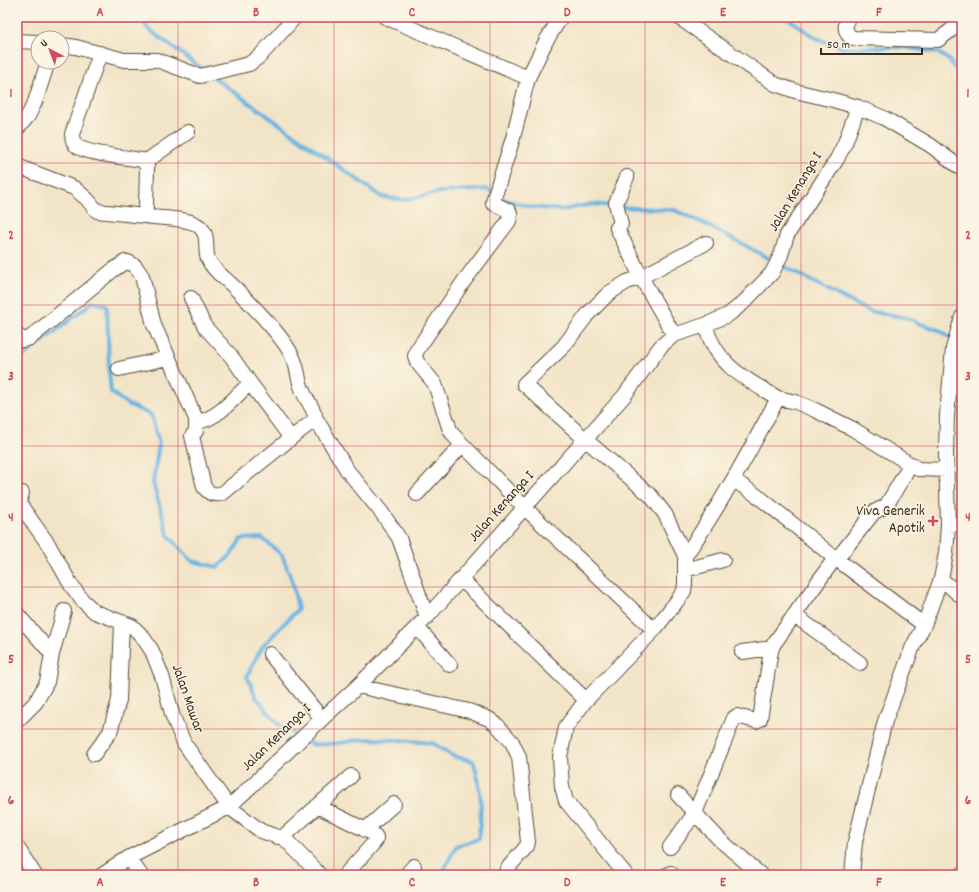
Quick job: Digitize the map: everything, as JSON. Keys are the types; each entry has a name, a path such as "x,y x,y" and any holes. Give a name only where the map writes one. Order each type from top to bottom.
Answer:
{"street":[{"path":"70,47 124,60 156,60 207,74 249,64 254,61 295,17"},
{"path":"385,17 528,78"},
{"path":"561,17 546,41 528,78 513,138 493,203 509,211 508,221 464,281 415,354 417,362 435,384 450,430 462,445 524,508 654,630"},
{"path":"678,17 781,87 795,92 858,107 902,127 930,144 962,170"},
{"path":"848,17 845,28 850,37 854,38 938,40 962,22"},
{"path":"17,41 30,42"},
{"path":"100,53 72,134 72,139 77,147 86,151 143,160 145,162 147,167 146,205 144,216"},
{"path":"17,129 28,116 35,102 45,70"},
{"name":"Jalan Kenanga I","path":"102,875 128,858 229,807 358,686 427,617 624,396 661,346 674,335 728,315 744,303 772,273 781,255 787,235 837,159 845,143 858,107"},
{"path":"145,162 188,132"},
{"path":"17,166 74,188 84,195 97,211 185,221 200,227 205,234 208,259 219,273 264,319 289,350 295,361 302,390 315,414 316,420 347,470 397,534 427,617"},
{"path":"627,177 617,207 621,224 617,228 641,277 674,335"},
{"path":"626,875 566,801 562,787 560,757 564,732 586,700 654,630 684,591 685,556 665,514 651,496 524,384 563,347 600,301 627,282 641,277 706,244"},
{"path":"17,336 25,340 30,338 113,270 125,262 128,262 135,266 142,276 154,325 195,415 197,422 196,431 192,436 204,487 208,493 217,495 223,493 291,438 316,420"},
{"path":"191,298 205,327 231,356 250,384 291,438"},
{"path":"852,875 855,842 885,722 913,646 924,625 941,579 946,551 955,524 947,470 948,415 953,349 960,323"},
{"path":"704,325 709,339 738,375 778,398 796,402 853,429 922,470 947,470"},
{"path":"119,369 168,358"},
{"path":"197,422 205,420 216,413 250,384"},
{"path":"685,556 734,480 778,398"},
{"path":"417,494 462,445"},
{"path":"670,847 695,813 734,718 737,716 756,722 759,721 772,648 794,615 836,559 874,512 886,506 911,464"},
{"path":"734,480 759,497 836,559 924,625"},
{"name":"Jalan Mawar","path":"22,493 19,503 48,544 77,594 96,612 132,626 142,636 152,651 162,676 173,717 184,743 229,807 261,831 278,837 283,837"},
{"path":"685,570 723,560"},
{"path":"461,579 586,700"},
{"path":"941,579 962,597"},
{"path":"17,721 32,706 47,682 52,654 64,611"},
{"path":"17,614 52,654"},
{"path":"794,615 860,663"},
{"path":"94,754 110,732 119,700 122,622"},
{"path":"417,627 450,665"},
{"path":"742,652 772,648"},
{"path":"270,654 322,719"},
{"path":"358,686 469,711 497,725 512,742 519,757 528,842 527,846 507,869 509,875"},
{"path":"320,875 283,837 351,776"},
{"path":"678,795 720,840 761,875"},
{"path":"365,830 394,804"},
{"path":"317,806 375,835 376,840 345,875"},
{"path":"17,847 35,875"},
{"path":"128,858 141,875"}],"waterway":[{"path":"141,17 147,28 205,71"},
{"path":"786,17 816,38 843,48 905,47 939,53 949,60 962,78"},
{"path":"213,77 382,197 403,200 441,192 487,189 503,199 531,207 562,210 592,204 614,206"},
{"path":"620,207 674,210 701,222 868,311 908,318 939,330 962,346"},
{"path":"17,361 93,302 107,305 111,392 127,404 151,415 159,443 153,483 168,535 192,561 218,567 231,555 241,539 262,538 282,555 292,581 298,609 262,647 247,676 256,697 277,723 313,745 364,739 432,743 453,756 473,761 480,790 481,809 479,839 456,846 445,868 447,875"}],"place":[{"name":"Viva Generik Apotik","path":"933,521"}]}
